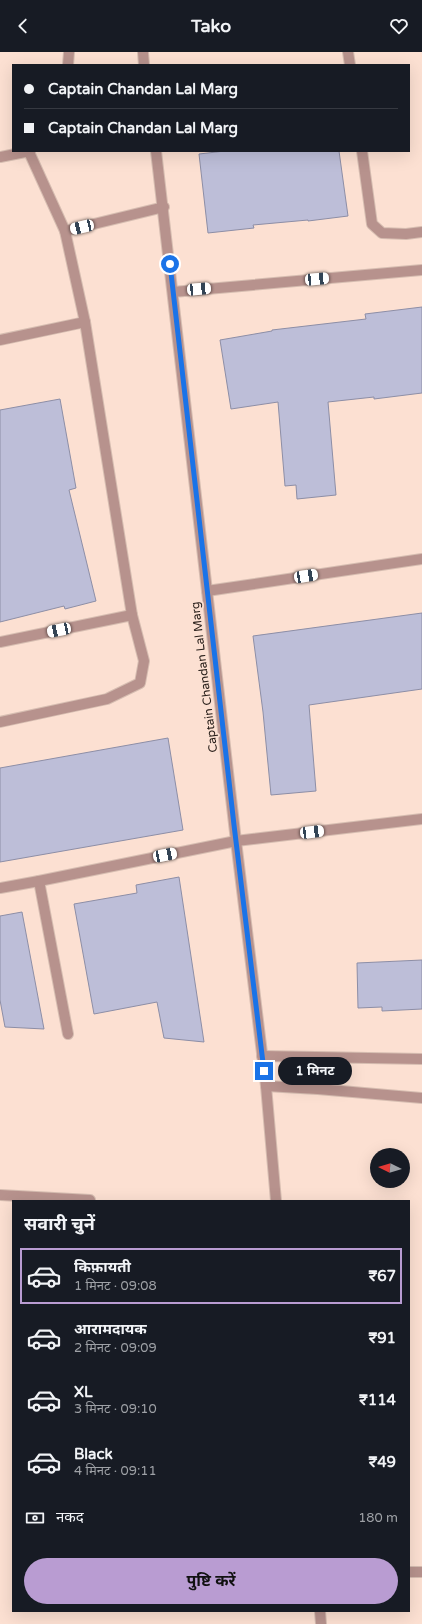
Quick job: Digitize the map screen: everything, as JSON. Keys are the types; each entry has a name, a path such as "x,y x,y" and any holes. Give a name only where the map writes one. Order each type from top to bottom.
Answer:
{"street":[{"path":"68,64 69,52"},
{"path":"143,52 144,64"},
{"path":"348,52 350,64"},
{"path":"0,157 24,152"},
{"path":"0,722 107,699 140,683 144,661 132,615 85,322 65,231 29,152"},
{"name":"Captain Chandan Lal Marg","path":"156,152 164,207 236,841 266,1086 276,1200"},
{"path":"362,152 372,224 382,233 406,234 422,232"},
{"path":"65,231 164,207"},
{"path":"173,292 422,270"},
{"path":"0,340 85,322"},
{"path":"207,591 422,559"},
{"path":"0,642 132,615"},
{"path":"0,888 236,841 422,819"},
{"path":"40,881 68,1034"},
{"path":"262,1056 422,1059"},
{"path":"266,1086 422,1098"},
{"path":"0,1195 90,1200"},
{"path":"410,1572 422,1572"},
{"path":"320,1612 321,1624"}],"building":[{"path":"216,152 339,152 348,216 308,221 253,225 254,228 208,233 199,154"},
{"path":"422,307 422,393 374,399 374,397 328,402 336,495 297,499 296,485 285,486 278,402 231,409 220,340 272,330 366,319 365,314"},
{"path":"60,399 76,488 69,490 96,601 65,609 64,606 0,622 0,410"},
{"path":"422,613 422,689 309,705 316,791 271,795 263,712 253,636"},
{"path":"168,738 183,830 0,862 0,768"},
{"path":"179,877 204,1042 164,1038 157,1002 94,1014 74,904 137,893 136,885"},
{"path":"22,912 44,1029 5,1027 0,1000 0,916"},
{"path":"422,960 422,1009 382,1011 382,1007 358,1008 357,963"}],"route":[{"path":"170,264 234,825 264,1071"}]}
